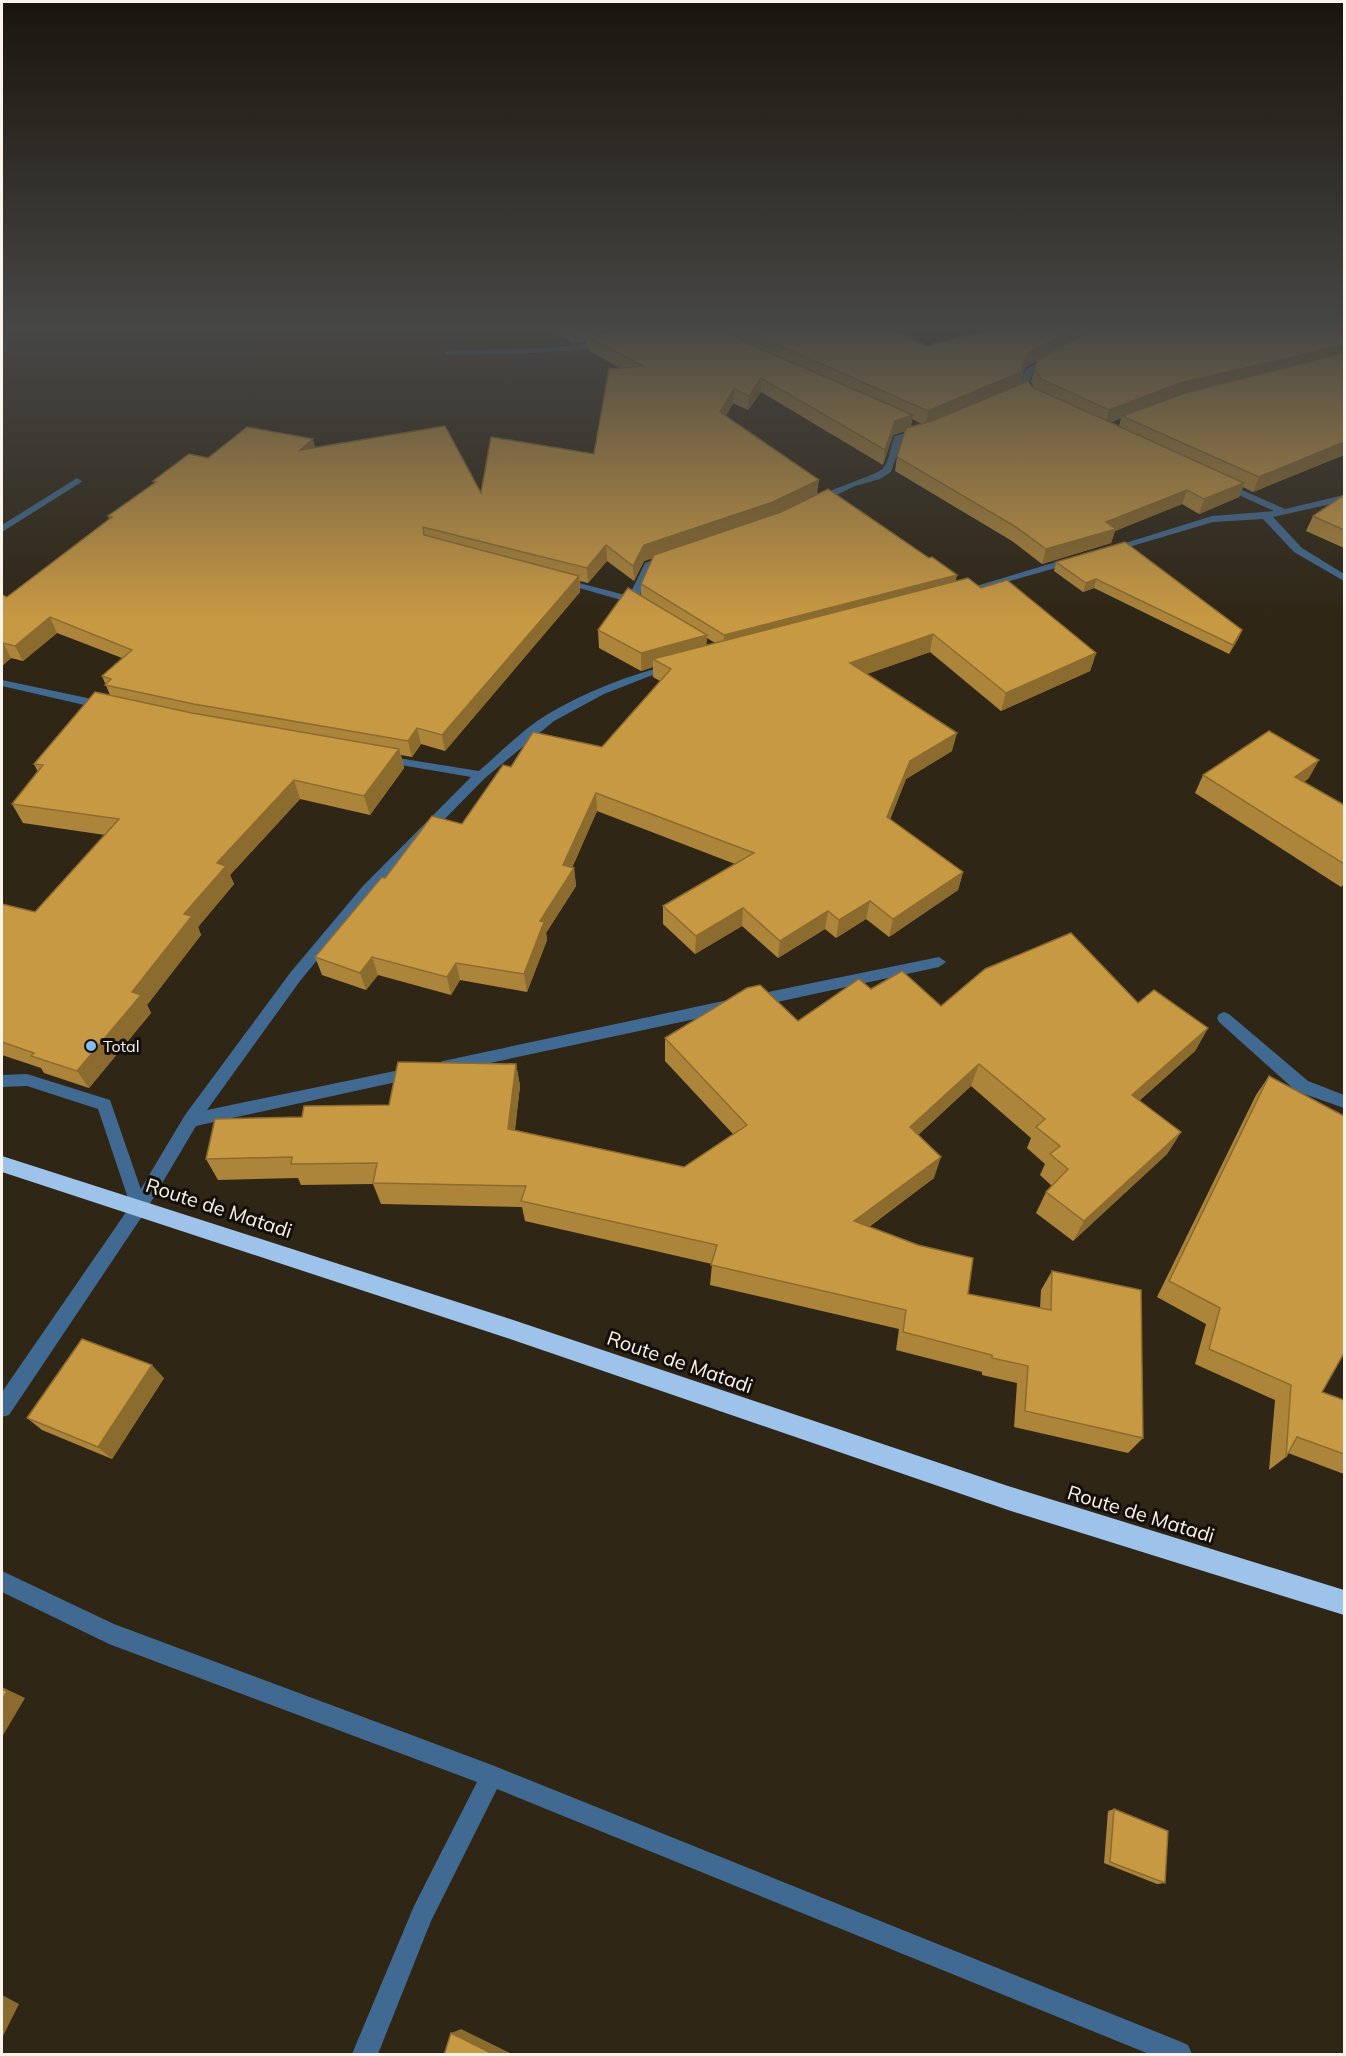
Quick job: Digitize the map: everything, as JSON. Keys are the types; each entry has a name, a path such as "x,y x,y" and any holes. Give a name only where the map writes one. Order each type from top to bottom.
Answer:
{"highway":[{"name":"Route de Matadi","path":"2,1164 139,1207 1008,1498 1344,1603"}],"street":[{"path":"915,427 926,431"},
{"path":"804,507 852,484 877,477 888,470 898,438 936,427"},
{"path":"1210,478 1284,512"},
{"path":"2,529 77,482"},
{"path":"945,596 1212,519 1266,516 1344,498"},
{"path":"1266,516 1298,550 1344,578"},
{"path":"632,600 649,565 680,554"},
{"path":"545,577 632,600 652,612"},
{"path":"2,1408 139,1207 191,1120 296,977 368,889 481,775 550,718 600,692 646,674 690,663"},
{"path":"2,683 118,709"},
{"path":"375,757 481,775"},
{"path":"191,1120 939,962"},
{"path":"1224,1018 1302,1086 1344,1102"},
{"path":"2,1081 27,1080 104,1105 139,1207"},
{"path":"2,1581 110,1633 492,1776 1168,2052"},
{"path":"365,2055 422,1914 492,1776"}],"building":[{"path":"247,427 313,439 300,450 446,427 481,493 491,437 594,454 599,427 742,427 819,480 773,502 644,545 633,566 606,545 587,568 423,527 424,535 579,576 442,735 417,728 408,741 194,704 105,685 111,679 102,676 132,650 50,617 15,646 2,644 2,595 7,597 112,517 108,516 156,482 153,481 189,454 208,458"},
{"path":"845,427 893,427 885,450"},
{"path":"1120,427 1244,483 1204,499 1187,490 1106,522 1116,529 1046,549 1016,527 897,457 906,428"},
{"path":"1147,427 1344,427 1344,442 1259,477"},
{"path":"828,489 957,575 724,635 641,584 654,555 781,512"},
{"path":"1344,495 1344,530 1313,516"},
{"path":"1125,542 1242,630 1233,645 1096,579 1086,583 1056,562"},
{"path":"968,578 981,588 1007,580 1096,653 1006,693 933,634 850,663 957,733 910,761 887,817 963,872 893,919 870,901 839,920 828,911 780,941 743,908 696,936 663,906 754,853 596,793 563,865 574,868 540,921 544,922 524,974 456,963 447,977 372,957 360,973 315,957 382,877 385,878 432,816 462,824 503,765 511,767 533,732 602,747 671,669 653,659"},
{"path":"628,588 707,635 641,653 598,630"},
{"path":"95,692 192,713 399,749 364,796 294,780 217,863 226,866 184,914 192,916 132,992 141,995 77,1071 31,1056 34,1053 2,1042 2,904 35,912 119,819 12,804 43,765 34,764"},
{"path":"1269,731 1319,760 1295,777 1344,805 1344,864 1203,775"},
{"path":"1071,933 1138,1003 1154,990 1208,1028 1132,1095 1181,1132 1084,1221 1046,1192 1068,1169 1050,1154 1060,1146 1036,1127 1045,1119 979,1064 910,1127 941,1157 854,1221 918,1245 973,1258 968,1294 1051,1310 1052,1271 1141,1290 1143,1438 1025,1411 1028,1366 903,1332 906,1310 711,1265 717,1245 521,1201 526,1186 373,1183 377,1163 291,1164 292,1157 206,1159 215,1119 302,1117 304,1106 389,1105 398,1062 516,1064 508,1129 684,1167 747,1125 665,1038 747,988 760,985 798,1021 859,979 871,989 902,971 941,1006 985,969"},
{"path":"1269,1076 1344,1116 1344,1353 1322,1392 1344,1400 1344,1454 1297,1437 1286,1457 1291,1385 1209,1349 1220,1308 1169,1281"},
{"path":"82,1339 152,1365 98,1447 27,1418"},
{"path":"2,1689 7,1691 2,1700"},
{"path":"1114,1809 1168,1831 1165,1883 1110,1862"},
{"path":"451,2033 495,2055 444,2055"}],"place":[{"name":"Total","path":"91,1046"}]}
